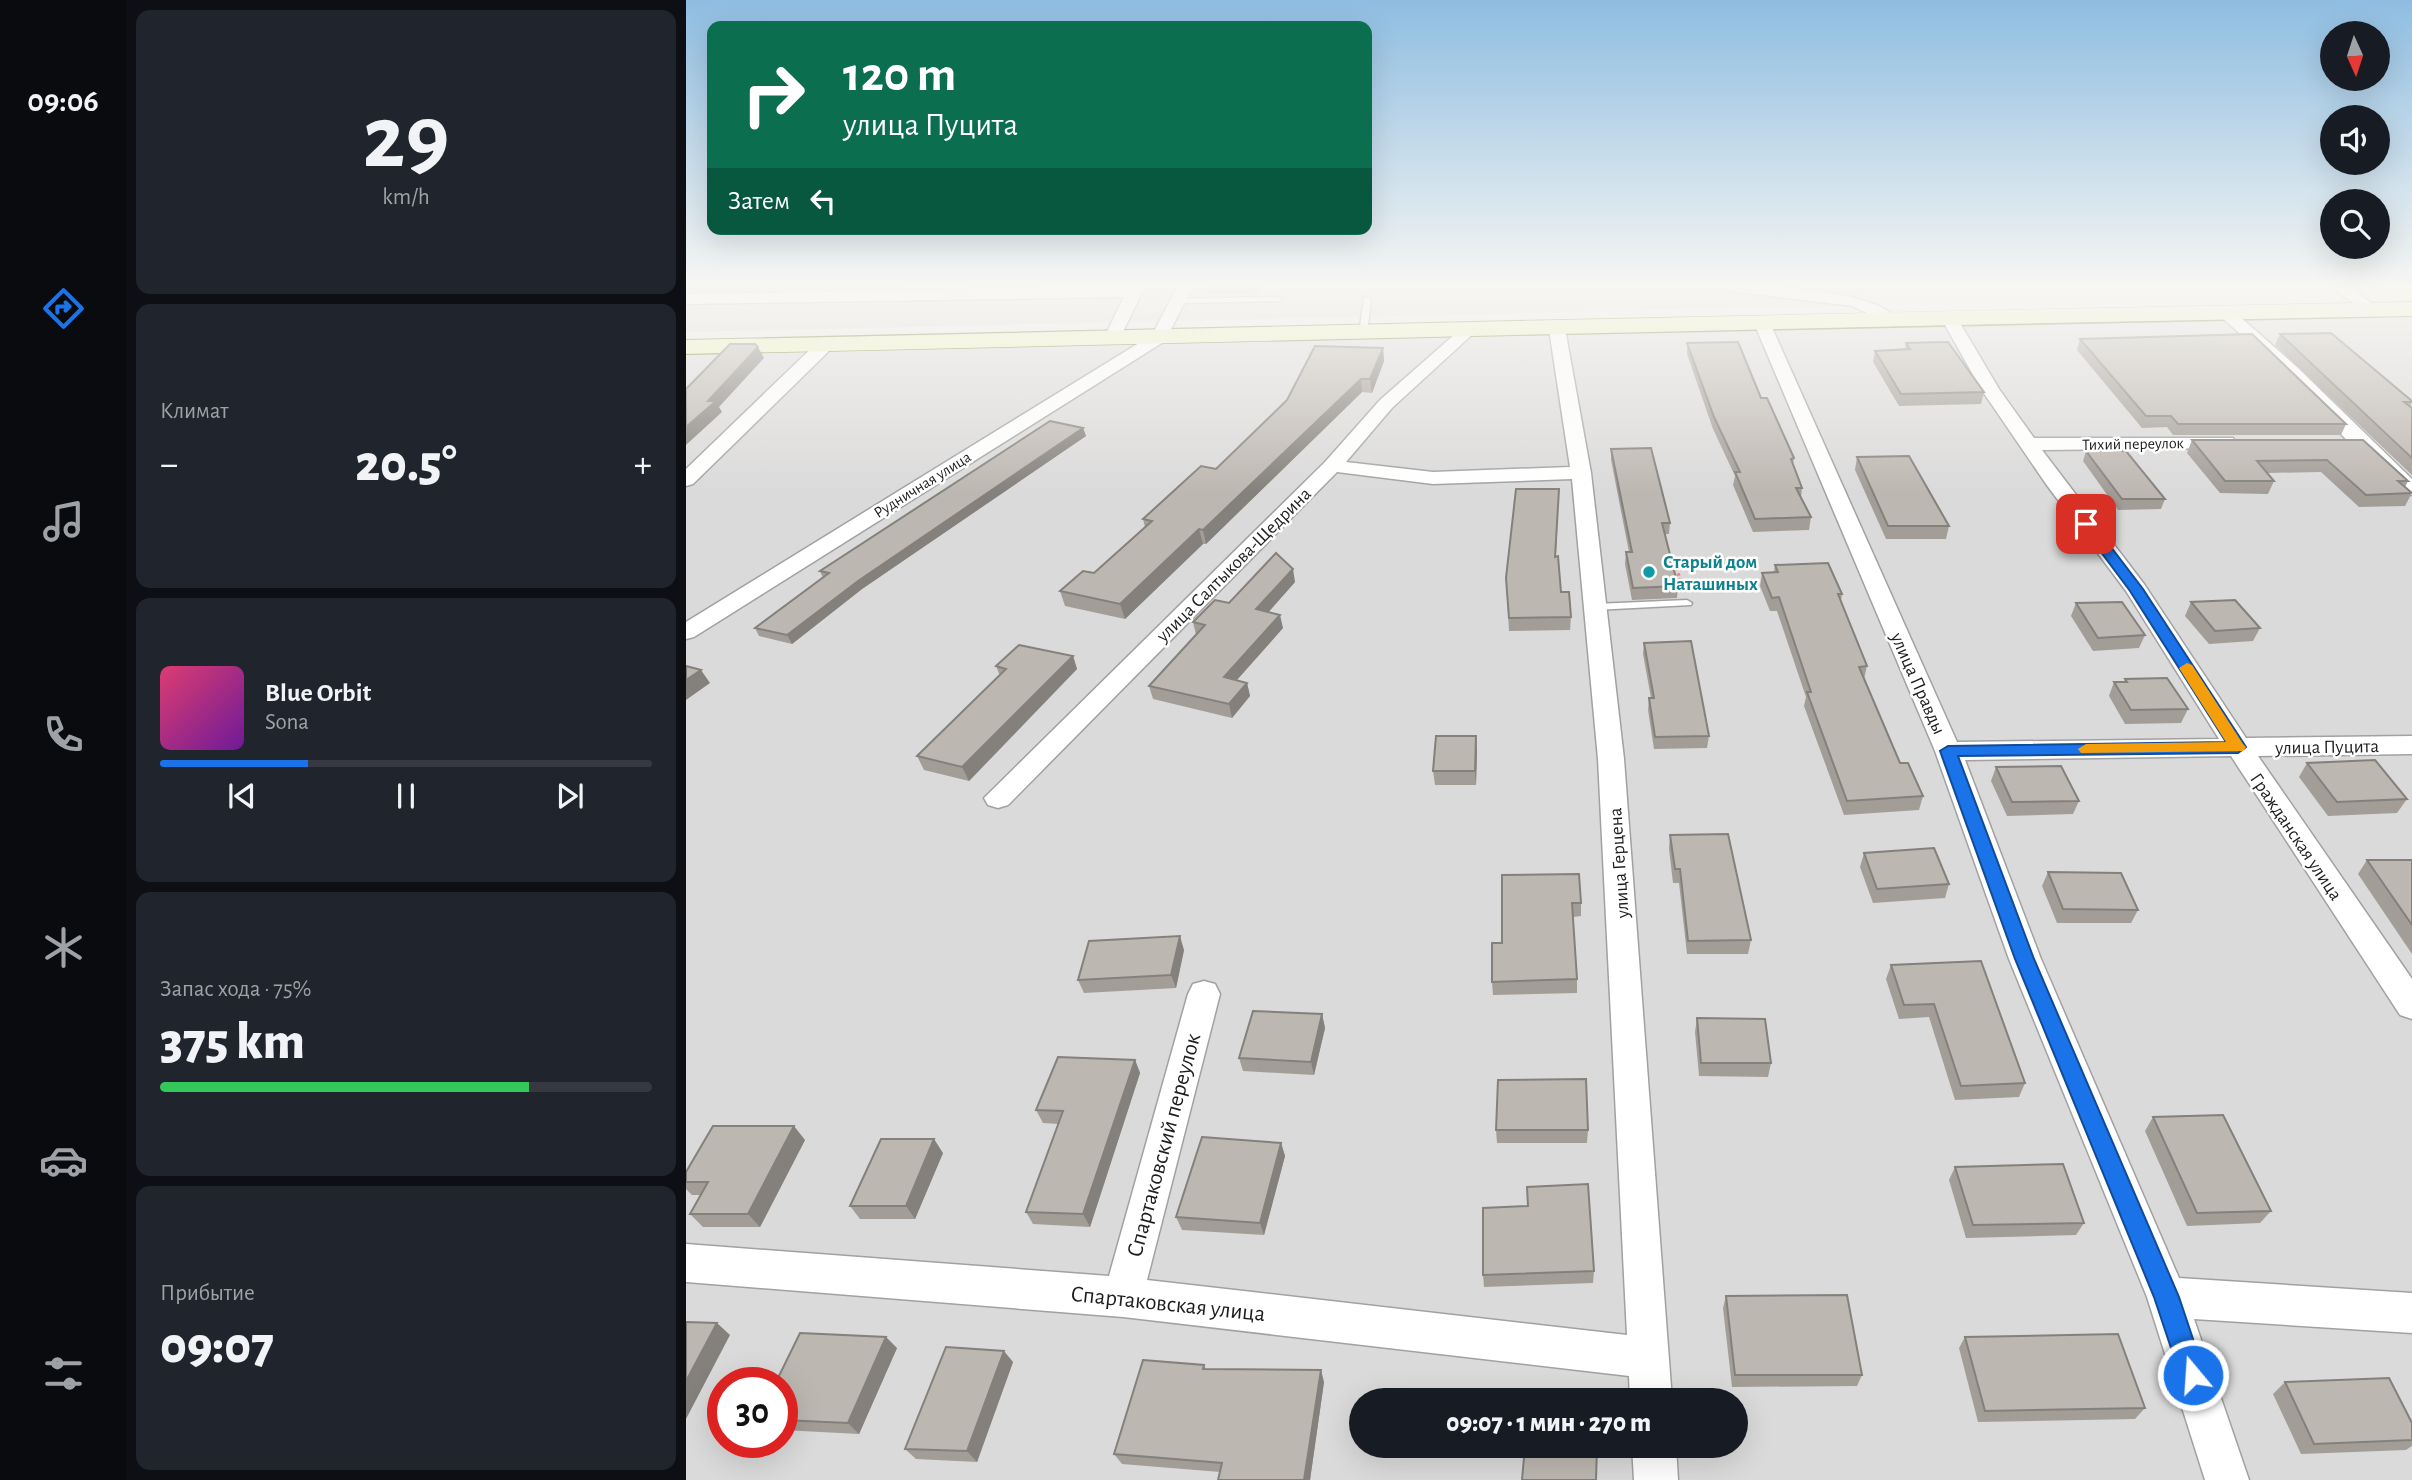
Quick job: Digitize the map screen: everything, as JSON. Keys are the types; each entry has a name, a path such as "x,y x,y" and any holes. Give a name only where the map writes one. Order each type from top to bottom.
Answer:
{"street":[{"path":"686,480 815,355"},
{"name":"Рудничная улица","path":"686,632 1132,355"},
{"name":"улица Салтыкова-Щедрина","path":"998,798 1332,466 1386,404 1441,355"},
{"name":"улица Герцена","path":"1561,355 1581,473 1611,760 1650,1388"},
{"name":"улица Правды","path":"1776,355 1948,751 2025,959 2166,1297 2227,1480"},
{"name":"Гражданская улица","path":"1970,355 2028,444 2136,589 2238,747 2412,1005"},
{"path":"2273,355 2412,489"},
{"name":"Тихий переулок","path":"2028,444 2243,442"},
{"path":"2337,444 2363,444"},
{"path":"1332,466 1433,478 1581,473"},
{"name":"улица Пуцита","path":"1948,751 2412,745"},
{"name":"Спартаковский переулок","path":"1123,1297 1204,994"},
{"name":"Спартаковская улица","path":"686,1263 1123,1297 1648,1358"},
{"path":"2166,1297 2412,1313"},
{"path":"1655,1458 1656,1480"}],"lane":[{"path":"1595,607 1686,603"}],"path":[{"path":"1662,560 1674,560"}],"shaded area":[{"path":"686,355 2412,355 2412,1480 686,1480"}],"building":[{"path":"719,355 751,355 708,401 716,401 686,427 686,389"},
{"path":"1310,355 1380,355 1370,379 1361,379 1203,530 1199,529 1120,604 1060,591 1083,571 1094,573 1152,521 1143,519 1201,466 1216,469 1287,400"},
{"path":"1691,355 1743,355 1761,398 1767,398 1794,458 1791,459 1802,488 1796,488 1811,517 1755,519 1735,472 1740,472 1714,417"},
{"path":"1877,355 1957,355 1984,392 1901,394"},
{"path":"2094,355 2274,355 2346,424 2178,424 2171,416 2146,416"},
{"path":"2302,355 2357,355 2412,401 2404,402 2412,408 2412,458"},
{"path":"1050,421 1083,428 858,581 787,635 755,628 829,573 820,571"},
{"path":"2192,440 2363,440 2408,481 2398,481 2412,493 2366,495 2327,460 2257,461 2274,481 2225,481"},
{"path":"1651,448 1670,523 1662,523 1678,586 1633,588 1626,552 1632,552 1611,449"},
{"path":"2086,451 2126,451 2165,499 2122,499"},
{"path":"1909,456 1949,526 1888,526 1857,457"},
{"path":"1516,489 1559,489 1555,557 1558,556 1561,592 1569,592 1571,617 1509,618 1506,578"},
{"path":"1276,553 1293,569 1256,609 1280,615 1224,677 1247,683 1229,704 1149,686 1205,625 1193,622 1215,600 1229,603"},
{"path":"1828,563 1842,594 1838,594 1867,666 1859,667 1900,763 1908,763 1923,796 1847,801 1807,692 1811,692 1779,597 1772,598 1762,573 1778,572 1775,565"},
{"path":"2235,600 2260,628 2215,631 2191,602"},
{"path":"2122,602 2145,635 2098,638 2076,603"},
{"path":"1691,641 1709,736 1655,737 1649,698 1654,698 1644,643"},
{"path":"1019,645 1073,656 962,767 917,756 1006,669 996,666"},
{"path":"686,666 701,670 686,680"},
{"path":"2167,678 2188,709 2131,710 2114,682 2127,682 2125,679"},
{"path":"1436,736 1476,736 1475,771 1433,771"},
{"path":"2375,760 2407,799 2337,802 2307,763"},
{"path":"2061,766 2079,801 2012,802 1996,767"},
{"path":"1728,834 1751,940 1688,941 1680,869 1675,869 1670,835"},
{"path":"1934,848 1949,884 1877,889 1864,853"},
{"path":"2367,860 2412,860 2412,925"},
{"path":"2048,872 2121,873 2138,910 2063,909"},
{"path":"1579,874 1581,903 1572,903 1577,979 1492,982 1492,943 1502,943 1502,875"},
{"path":"1180,936 1171,975 1078,980 1089,941"},
{"path":"1981,961 2025,1083 1961,1086 1934,1004 1904,1005 1891,965"},
{"path":"1253,1011 1322,1014 1311,1062 1239,1058"},
{"path":"1697,1018 1765,1019 1771,1063 1701,1063"},
{"path":"1058,1057 1135,1060 1083,1214 1026,1212 1063,1111 1036,1110"},
{"path":"1586,1079 1588,1130 1496,1130 1498,1080"},
{"path":"2223,1115 2271,1211 2197,1213 2153,1117"},
{"path":"713,1126 794,1126 748,1214 690,1214 708,1182 686,1182 686,1172"},
{"path":"1202,1137 1281,1143 1260,1223 1176,1217"},
{"path":"881,1139 934,1139 906,1206 850,1206"},
{"path":"2063,1164 2084,1223 1973,1225 1955,1167"},
{"path":"1588,1184 1594,1271 1483,1275 1483,1208 1528,1206 1527,1187"},
{"path":"1847,1295 1862,1375 1735,1375 1726,1296"},
{"path":"686,1322 717,1323 686,1381"},
{"path":"800,1333 886,1337 848,1423 798,1421 798,1367 783,1367"},
{"path":"2118,1334 2145,1408 1985,1411 1965,1337"},
{"path":"946,1347 1004,1351 967,1451 905,1449"},
{"path":"1143,1360 1204,1365 1203,1369 1321,1370 1304,1480 1218,1480 1222,1463 1114,1454"},
{"path":"2389,1378 2412,1423 2412,1440 2314,1444 2285,1382"},
{"path":"1524,1458 1597,1458 1596,1480 1522,1480"}],"slow traffic":[{"path":"2086,749 2238,747 2187,668"}],"place":[{"name":"Старый дом Наташиных","path":"1649,572"}],"route":[{"path":"2086,524 2136,589 2238,747 1948,751 2025,959 2166,1297 2193,1375"}]}
